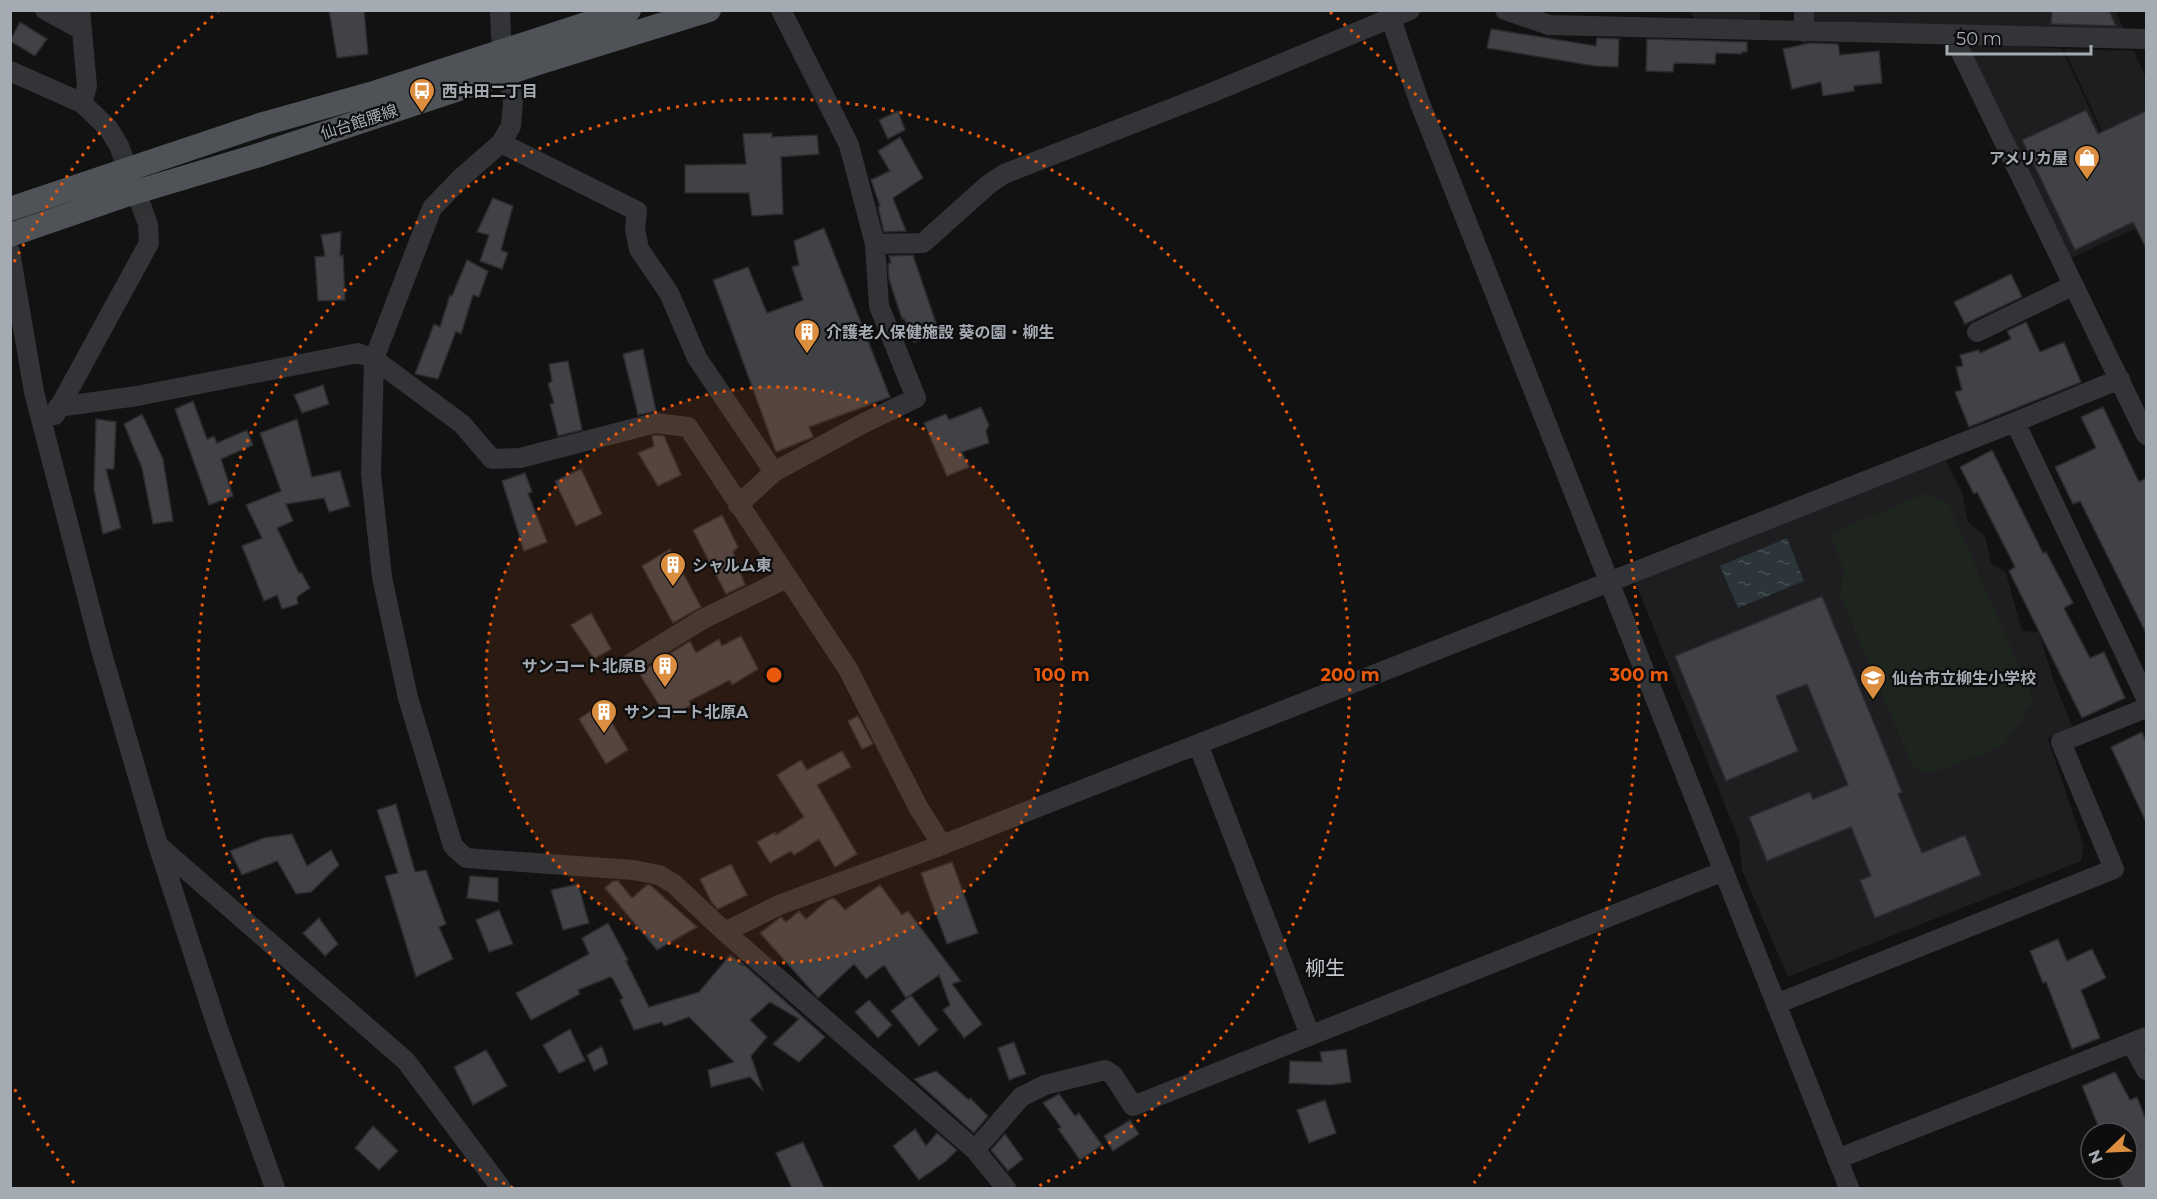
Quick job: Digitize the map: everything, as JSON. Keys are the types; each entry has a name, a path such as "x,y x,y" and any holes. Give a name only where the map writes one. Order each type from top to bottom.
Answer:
{"main road":[{"name":"仙台館腰線","path":"10,235 126,195 256,156 506,63 629,10"},
{"name":"仙台館腰線","path":"10,209 251,128 709,10"}],"street":[{"path":"45,10 82,30"},
{"path":"80,10 87,86 82,103"},
{"path":"500,10 499,21 513,101 511,126 501,143 462,177 432,208 374,359 371,474 382,577 408,698 453,846 466,858 633,870 659,875 674,884 725,932 975,1150 1006,1188"},
{"path":"738,505 774,472 862,424 916,398 879,306 875,244 849,145 781,10"},
{"path":"875,244 923,243 989,184 1004,174 1211,93 1389,14 1410,10"},
{"path":"1505,10 1549,25 1681,19 1804,32 2146,39"},
{"path":"1804,10 1804,32"},
{"path":"1389,14 1419,101 1849,1188"},
{"path":"1953,36 2146,435"},
{"path":"10,71 82,103 109,129 119,146"},
{"path":"501,143 637,211 635,230 639,249 669,293 697,358 774,472"},
{"path":"45,436 58,407 148,243 148,224"},
{"path":"10,252 34,392 101,650 158,845 218,1029 275,1188"},
{"path":"1977,332 2074,285"},
{"path":"58,407 136,396 358,353 374,359 462,424 492,459 520,458 655,423 688,428 848,669 918,807 942,845"},
{"path":"725,932 779,905 942,845 2120,379"},
{"path":"2015,422 2146,698"},
{"path":"630,664 703,619 787,578"},
{"path":"1776,1004 2114,868 2061,742 2146,708"},
{"path":"1198,744 1310,1035"},
{"path":"158,845 406,1061 501,1188"},
{"path":"975,1150 1021,1097 1045,1085 1105,1070 1113,1075 1133,1106 1724,871"},
{"path":"1837,1160 2139,1040 2146,1070"}],"shaded area":[{"path":"1689,10 1760,11 1760,21 1695,19"},
{"path":"1809,10 2115,10 2124,29 1809,23"},
{"path":"1973,43 2062,49 2143,225 2071,258 1970,50"},
{"path":"2064,49 2134,51 2146,78 2146,163 2122,174"},
{"name":"仙台市立柳生小学校","path":"1946,460 1962,492 1968,522 1985,536 1991,563 2006,573 2022,631 2039,632 2052,676 2072,726 2048,739 2084,847 2081,861 1788,977 1742,870 1739,840 1635,581"},
{"path":"1927,493 1949,505 2034,701 2003,746 1933,773 1914,769 1840,596 1844,571 1830,533"}],"water":[{"path":"1787,538 1804,581 1738,608 1720,566"}],"building":[{"path":"329,10 364,10 368,54 337,58"},
{"path":"2052,10 2109,10 2116,26 2051,24"},
{"path":"20,22 47,39 35,56 10,41"},
{"path":"1491,29 1596,46 1597,38 1619,39 1618,67 1595,66 1487,48"},
{"path":"1647,39 1747,42 1747,52 1742,52 1742,54 1716,53 1715,64 1674,63 1673,72 1646,71"},
{"path":"1810,43 1838,44 1840,55 1879,51 1882,83 1854,86 1854,91 1823,96 1821,82 1792,89 1783,49"},
{"path":"2086,110 2098,134 2146,111 2146,248 2133,222 2075,250 2022,140"},
{"path":"898,111 905,130 888,139 879,120"},
{"path":"772,133 772,137 817,135 819,154 781,157 783,214 752,216 749,193 685,193 685,165 746,164 743,134"},
{"path":"900,137 923,178 893,198 906,231 884,232 878,207 880,206 871,180 890,171 878,151"},
{"path":"493,198 513,206 501,250 508,253 502,269 480,261 489,235 477,232"},
{"name":"介護老人保健施設 葵の園・柳生","path":"824,228 890,397 809,427 813,437 776,452 713,280 748,267 767,313 803,300 792,267 799,265 794,241"},
{"path":"341,232 340,256 343,255 345,300 318,301 315,257 325,256 321,235"},
{"path":"913,255 940,335 914,342 904,318 902,319 889,279 888,264 891,263 889,256"},
{"path":"467,260 488,271 479,297 473,295 461,334 456,331 438,379 415,374 434,324 440,327 450,295 452,296"},
{"path":"2011,274 2022,297 1965,324 1954,302"},
{"path":"2026,322 2040,352 2064,342 2081,382 1969,427 1955,392 1962,390 1956,367 1963,366 1960,355 1979,350 1980,353 2011,339 2007,331"},
{"path":"643,349 656,411 638,415 623,354"},
{"path":"568,361 582,430 558,436 550,404 554,403 548,384 552,381 549,364"},
{"path":"323,385 329,404 302,413 294,395"},
{"path":"193,401 207,439 214,436 217,443 247,430 253,445 221,459 233,496 209,505 175,409"},
{"path":"981,407 989,425 986,431 989,443 962,452 969,467 947,476 924,423 946,414 949,420"},
{"path":"2103,407 2139,482 2146,478 2146,633 2080,501 2073,504 2055,467 2096,448 2081,417"},
{"path":"142,414 163,459 173,521 153,524 142,468 124,424"},
{"path":"96,419 116,422 114,469 106,469 121,528 103,534 94,490"},
{"path":"297,419 312,477 340,471 350,506 329,512 324,498 286,504 293,521 277,528 299,573 301,572 310,588 297,597 298,604 282,609 277,595 264,601 242,546 262,538 246,505 281,491 260,433"},
{"path":"652,436 664,436 681,475 658,486 638,453 654,446"},
{"path":"1992,450 2043,553 2046,552 2073,603 2064,608 2090,658 2104,652 2125,698 2082,718 2009,571 2015,567 1977,492 1974,494 1960,467"},
{"path":"581,469 602,514 576,526 555,481"},
{"path":"525,473 532,492 528,493 547,542 524,551 502,481"},
{"path":"722,515 738,547 733,552 745,585 726,594 693,530"},
{"name":"シャルム東","path":"670,549 701,607 673,623 642,566"},
{"path":"1822,596 1902,792 1898,794 1922,853 1965,835 1981,875 1875,918 1860,880 1871,876 1851,827 1767,861 1749,817 1810,792 1813,799 1848,785 1807,684 1776,696 1798,751 1726,781 1675,656"},
{"path":"591,613 611,649 594,659 571,625"},
{"path":"741,636 758,669 732,685 730,680 689,701 691,705 668,719 639,673 690,641 696,653 719,639 722,646"},
{"name":"サンコート北原A","path":"601,704 628,750 606,764 579,719"},
{"path":"858,716 873,744 862,749 848,721"},
{"path":"2142,732 2146,742 2146,822 2111,747"},
{"path":"842,751 851,767 817,785 857,854 835,867 819,839 794,855 791,851 770,863 757,842 775,832 776,835 804,817 777,775 801,760 807,770"},
{"path":"396,804 415,872 426,870 446,924 439,927 453,959 416,977 385,876 398,873 377,810"},
{"path":"292,834 307,866 331,850 339,865 311,892 296,894 277,861 242,875 230,851 264,838"},
{"path":"952,862 978,933 947,944 921,873"},
{"path":"731,864 747,895 718,909 712,903 700,879"},
{"path":"470,876 498,878 498,902 467,898"},
{"path":"613,881 618,881 632,898 650,885 697,927 657,950 605,888"},
{"path":"578,884 589,923 563,930 551,890"},
{"path":"880,885 902,915 908,911 961,981 952,984 982,1024 964,1038 943,1010 950,1005 939,975 906,998 884,965 866,979 854,964 818,998 760,933 781,917 786,922 799,911 806,919 828,900 834,898 845,910"},
{"path":"499,910 513,944 489,952 476,920"},
{"path":"319,918 338,944 325,956 303,933"},
{"path":"608,923 649,1007 699,992 730,955 743,966 740,961 825,1037 799,1062 773,1044 799,1019 770,1002 750,1020 767,1037 751,1056 763,1091 750,1077 711,1087 708,1070 734,1062 689,1017 664,1026 662,1022 634,1030 620,1000 623,998 610,977 578,990 580,994 531,1020 516,993 589,954 582,938"},
{"path":"2058,939 2067,961 2092,949 2106,978 2081,990 2100,1038 2072,1049 2046,982 2043,983 2030,951"},
{"path":"911,995 938,1030 919,1046 891,1011"},
{"path":"869,1000 892,1025 878,1038 855,1012"},
{"path":"570,1029 585,1061 559,1073 543,1045"},
{"path":"1014,1042 1026,1074 1009,1080 998,1048"},
{"path":"602,1046 608,1064 594,1071 587,1055"},
{"path":"1346,1049 1351,1082 1330,1085 1289,1083 1290,1061 1322,1062 1320,1052"},
{"path":"486,1050 507,1086 473,1105 454,1067"},
{"path":"936,1071 969,1100 970,1098 988,1116 974,1133 914,1079"},
{"path":"2115,1072 2130,1100 2137,1097 2146,1120 2146,1188 2123,1188 2120,1181 2139,1181 2139,1121 2096,1121 2082,1086"},
{"path":"1059,1094 1075,1116 1079,1113 1102,1145 1080,1160 1058,1129 1061,1127 1043,1103"},
{"path":"1325,1100 1336,1133 1309,1143 1297,1110"},
{"path":"1130,1120 1139,1134 1113,1151 1104,1136"},
{"path":"373,1126 398,1151 379,1170 355,1148"},
{"path":"915,1129 926,1146 937,1133 957,1150 946,1161 919,1180 893,1146"},
{"path":"1005,1134 1023,1159 1008,1171 991,1150"},
{"path":"803,1142 824,1188 792,1188 776,1153"}],"tunnel":[{"path":"119,146 148,224"}],"place":[{"name":"西中田二丁目","path":"422,114"},
{"name":"アメリカ屋","path":"2087,181"},
{"name":"介護老人保健施設 葵の園・柳生","path":"807,355"},
{"name":"シャルム東","path":"673,588"},
{"name":"サンコート北原B","path":"665,689"},
{"name":"仙台市立柳生小学校","path":"1873,701"},
{"name":"サンコート北原A","path":"604,735"}],"district":[{"name":"柳生","path":"1325,968"}]}
